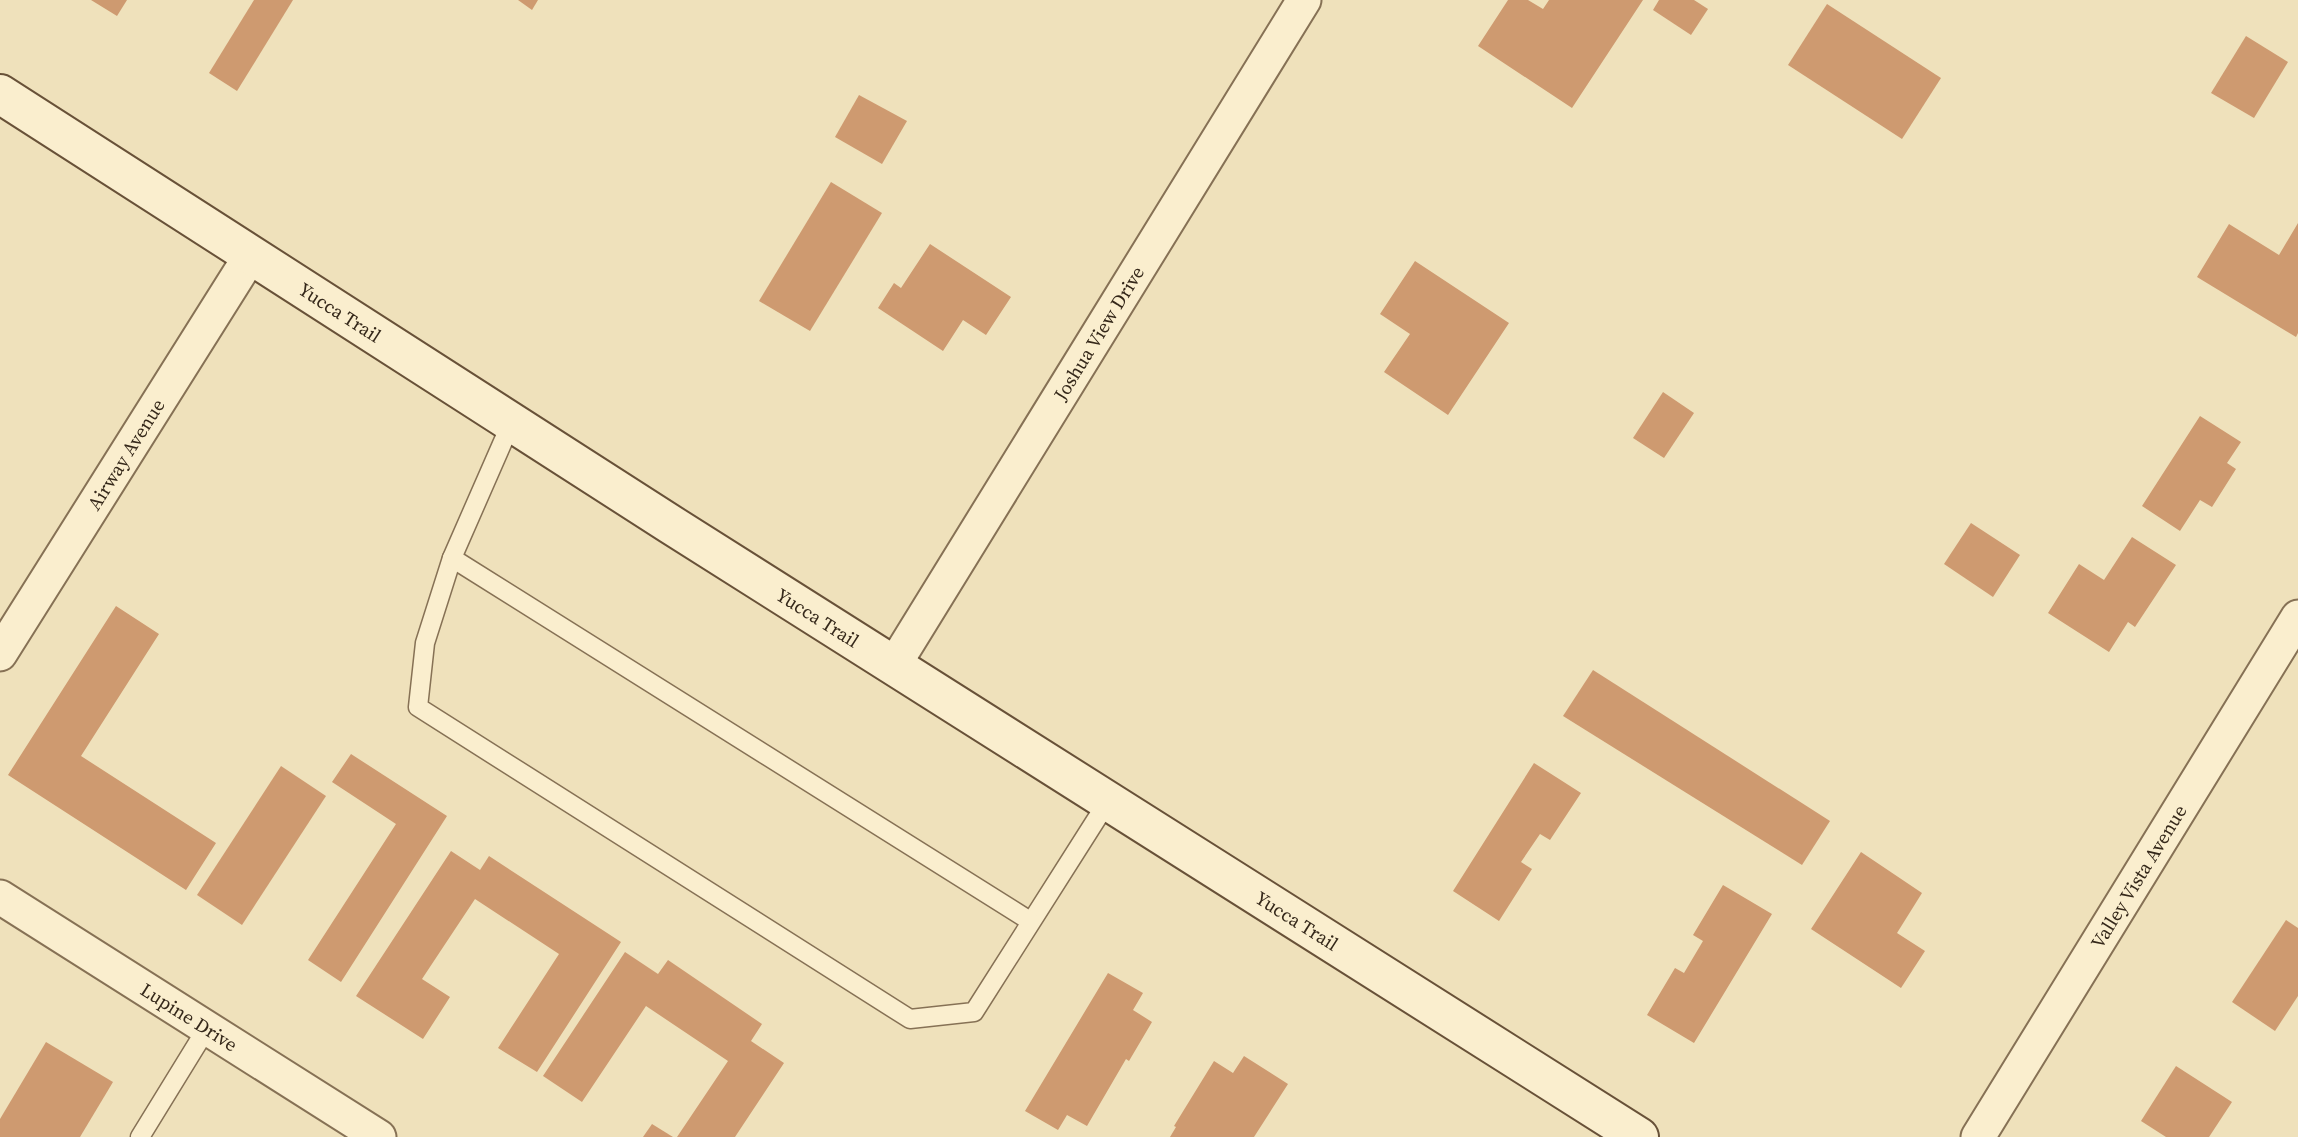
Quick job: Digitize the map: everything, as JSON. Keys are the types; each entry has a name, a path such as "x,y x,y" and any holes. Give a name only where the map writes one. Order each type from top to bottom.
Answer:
{"main road":[{"name":"Yucca Trail","path":"0,94 1639,1137"}],"street":[{"name":"Joshua View Drive","path":"894,665 1304,0"},
{"name":"Airway Avenue","path":"0,654 251,256"},
{"name":"Valley Vista Avenue","path":"1979,1137 2298,617"},
{"name":"Lupine Drive","path":"0,897 379,1137"}],"lane":[{"path":"512,421 452,558 425,643 418,707 910,1019 974,1012 1108,801"},
{"path":"452,558 1030,921"},
{"path":"141,1137 207,1028"}],"building":[{"path":"91,0 127,0 117,16"},
{"path":"254,0 293,0 237,91 209,73"},
{"path":"518,0 538,0 532,10"},
{"path":"1508,0 1528,0 1543,9 1549,0 1643,0 1572,108 1478,46"},
{"path":"1659,0 1694,0 1708,9 1691,35 1653,10"},
{"path":"1827,4 1941,78 1902,139 1788,65"},
{"path":"2246,36 2288,62 2254,118 2211,93"},
{"path":"859,95 907,121 882,164 835,137"},
{"path":"831,182 882,213 810,331 759,301"},
{"path":"2298,223 2296,337 2197,277 2229,224 2279,255"},
{"path":"930,244 1011,297 986,335 963,320 943,351 878,308 894,283 901,288"},
{"path":"1415,261 1509,323 1448,415 1384,372 1410,334 1380,314"},
{"path":"1663,392 1694,413 1664,458 1633,438"},
{"path":"2200,416 2241,442 2227,463 2236,469 2212,507 2200,500 2180,531 2142,506"},
{"path":"1971,523 2020,555 1993,597 1944,564"},
{"path":"2132,537 2176,565 2135,627 2128,622 2109,652 2048,613 2079,564 2104,580"},
{"path":"116,606 159,634 81,756 216,843 186,890 8,775"},
{"path":"1593,670 1830,821 1802,865 1563,716"},
{"path":"351,754 447,816 341,982 308,960 396,824 332,782"},
{"path":"1534,763 1581,793 1550,840 1540,834 1521,862 1532,869 1499,921 1453,891"},
{"path":"281,766 326,796 242,925 197,895"},
{"path":"451,851 480,870 489,856 621,942 537,1072 498,1048 559,954 475,899 422,979 450,997 423,1039 356,996"},
{"path":"1861,852 1922,893 1897,933 1925,951 1901,988 1811,929"},
{"path":"1723,885 1772,914 1694,1043 1647,1015 1675,968 1684,973 1703,941 1693,935"},
{"path":"2286,920 2298,928 2298,996 2275,1031 2232,1002"},
{"path":"625,952 658,974 668,960 762,1024 751,1041 784,1063 735,1137 677,1137 728,1061 646,1006 582,1102 543,1076"},
{"path":"1108,973 1143,993 1133,1010 1152,1022 1129,1061 1126,1059 1087,1126 1067,1115 1058,1130 1025,1111"},
{"path":"46,1042 113,1082 80,1137 0,1137 0,1119"},
{"path":"1244,1056 1288,1084 1254,1137 1170,1137 1214,1061 1233,1073"},
{"path":"2176,1066 2232,1102 2209,1137 2166,1137 2141,1121"},
{"path":"652,1124 673,1137 643,1137"}]}
